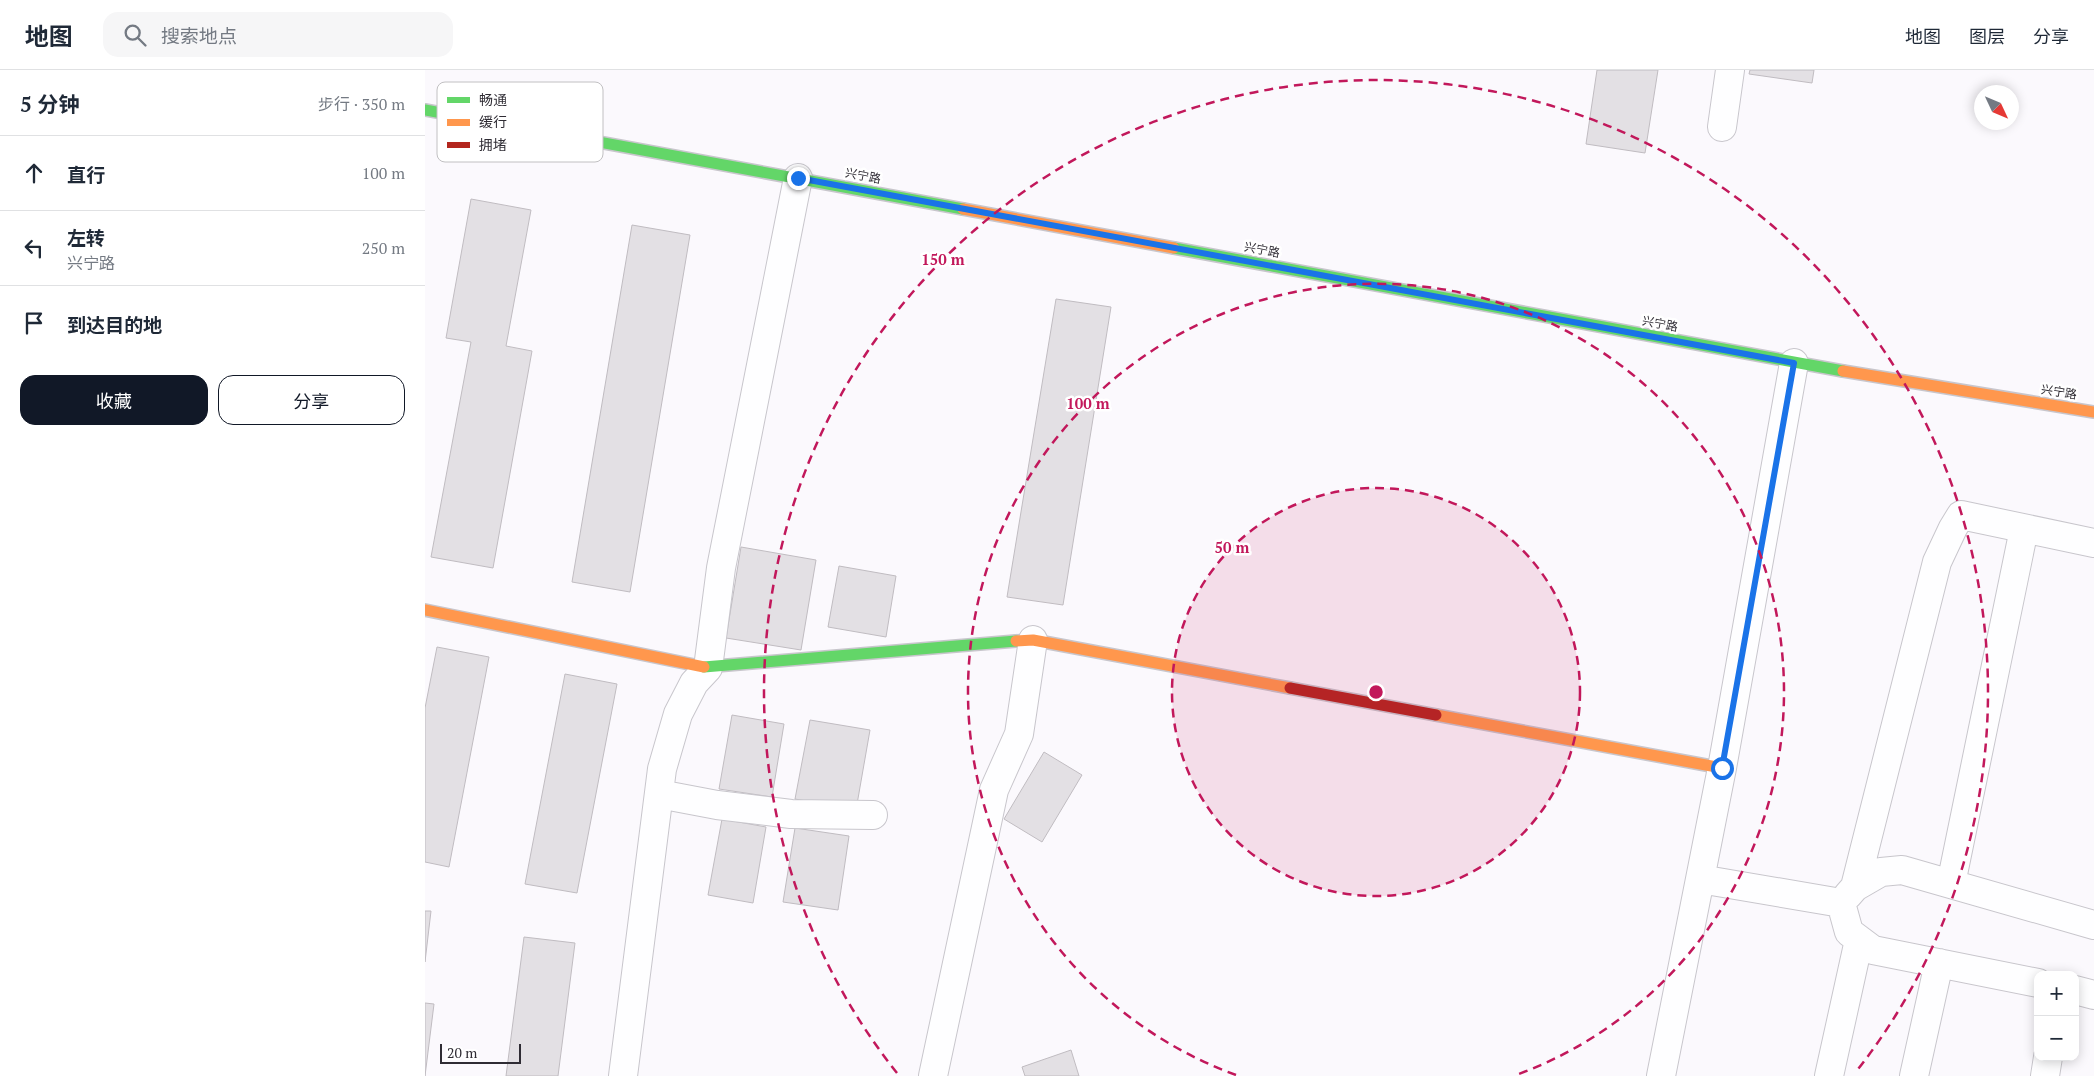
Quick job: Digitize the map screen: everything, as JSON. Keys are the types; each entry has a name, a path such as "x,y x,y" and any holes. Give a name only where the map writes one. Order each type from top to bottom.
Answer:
{"street":[{"path":"1722,127 1730,70"},
{"name":"兴宁路","path":"603,142 1794,363 2094,412"},
{"path":"623,1076 662,769 678,714 694,683 709,668 721,568 798,178"},
{"path":"1661,1076 1722,768 1794,363"},
{"path":"2034,982 1873,950 1849,932 1848,895 1937,562 1961,515 2094,543"},
{"path":"1951,884 2024,529"},
{"path":"425,610 709,668 1033,640 1722,768"},
{"path":"933,1076 994,790 1019,734 1033,640"},
{"path":"659,794 717,805 791,814 873,815"},
{"path":"1700,879 1848,895 1881,872 1902,870 2093,919"},
{"path":"1829,1076 1859,940"},
{"path":"1914,1076 1939,963"},
{"path":"2079,991 2094,995"},
{"path":"2045,1076 2047,1061"}],"building":[{"path":"1597,70 1658,70 1645,153 1586,144"},
{"path":"1750,70 1814,70 1812,83 1749,74"},
{"path":"471,199 531,210 506,346 532,351 493,568 431,557 471,342 446,338"},
{"path":"632,225 690,235 630,592 572,582"},
{"path":"1056,299 1111,307 1063,605 1007,597"},
{"path":"741,547 816,560 801,650 726,638"},
{"path":"839,566 896,576 886,637 828,627"},
{"path":"437,647 489,657 449,867 425,862 425,708"},
{"path":"565,674 617,684 577,893 525,884"},
{"path":"732,715 784,724 772,797 719,789"},
{"path":"810,720 870,730 856,810 795,799"},
{"path":"1044,752 1082,775 1042,842 1004,819"},
{"path":"722,819 766,827 753,903 708,895"},
{"path":"795,828 849,836 838,910 783,902"},
{"path":"425,911 431,911 425,962"},
{"path":"524,937 575,943 558,1076 506,1076"},
{"path":"425,1003 434,1004 425,1076"},
{"path":"1071,1050 1079,1076 1025,1076 1022,1067"}],"traffic: fast":[{"path":"425,110 437,112"},
{"path":"603,143 963,209"},
{"path":"1174,248 1843,371"},
{"path":"704,667 1016,641"}],"traffic: slow":[{"path":"963,209 1174,248"},
{"path":"1843,371 2094,412"},
{"path":"425,610 704,667"},
{"path":"1016,641 1033,640 1290,688"},
{"path":"1436,715 1722,768"}],"traffic: jam":[{"path":"1290,688 1436,715"}],"route":[{"path":"798,178 1794,363 1722,768"}]}
